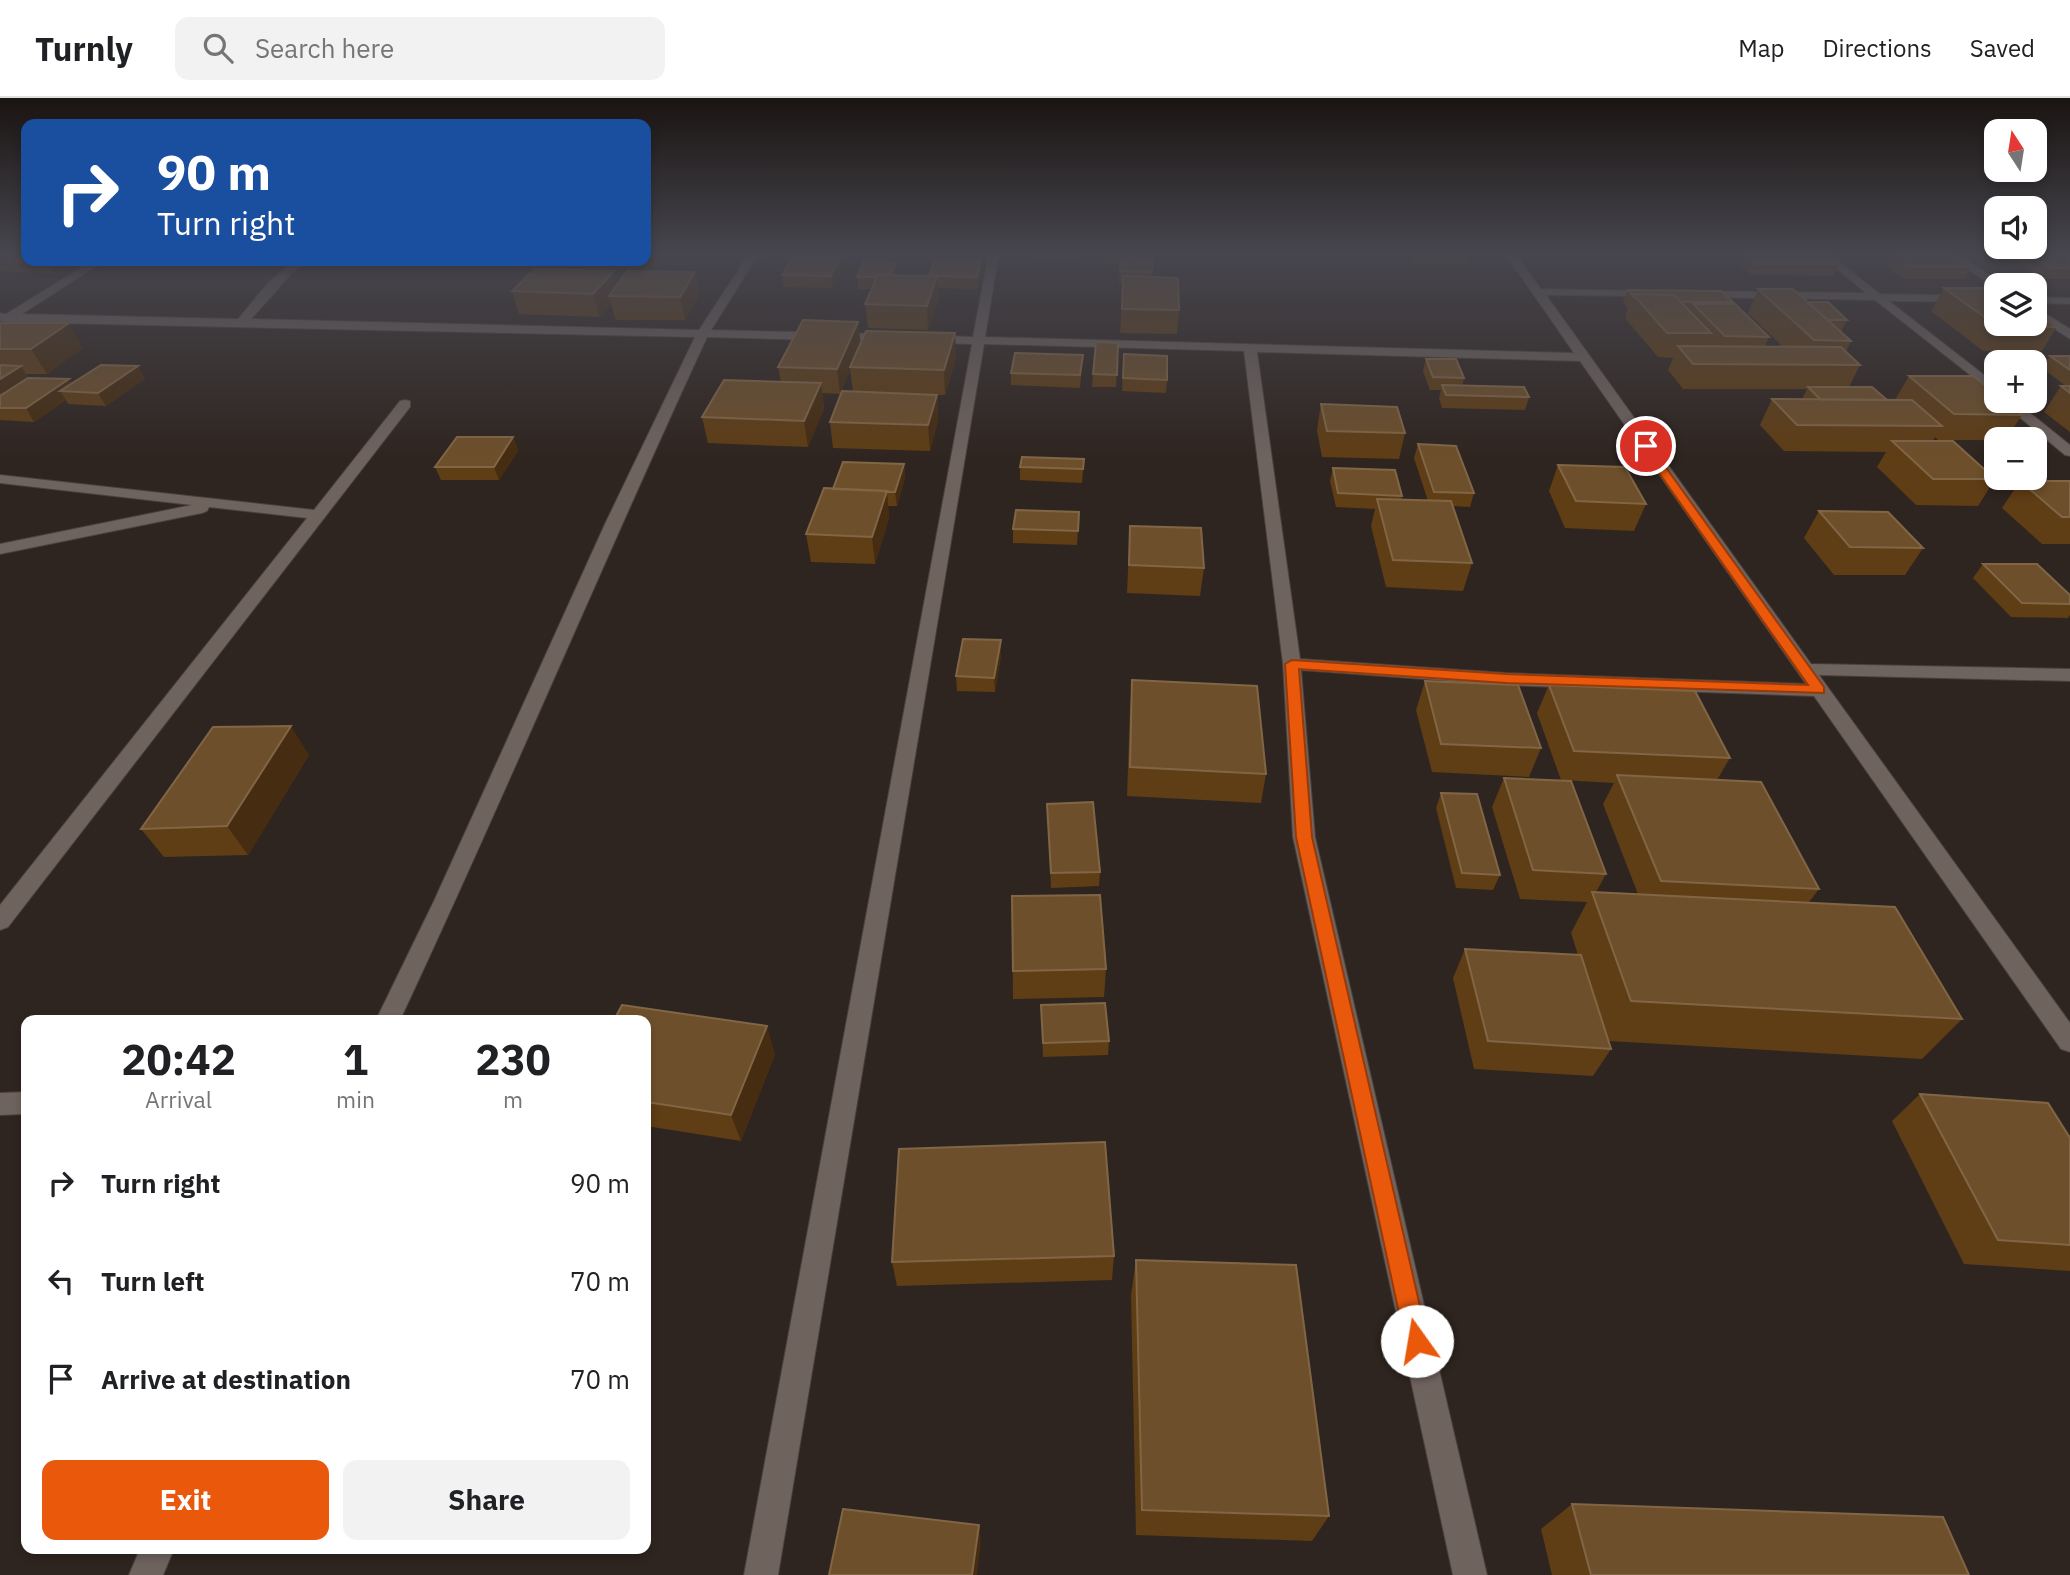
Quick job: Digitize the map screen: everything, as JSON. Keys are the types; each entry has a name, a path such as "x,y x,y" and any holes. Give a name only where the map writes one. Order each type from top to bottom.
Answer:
{"street":[{"path":"117,321 897,338"},
{"path":"390,1015 445,901 613,524 710,321"},
{"path":"761,1575 983,321"},
{"path":"1557,321 2070,1042"},
{"path":"1910,321 1984,381"},
{"path":"2050,321 2070,335"},
{"path":"911,339 1582,356"},
{"path":"1250,348 1292,664 1304,837 1470,1575"},
{"path":"0,921 405,404"},
{"path":"2022,413 2070,452"},
{"path":"0,479 317,514"},
{"path":"0,549 221,504"},
{"path":"1292,664 1506,679 1819,690"},
{"path":"1805,670 2070,675"},
{"path":"0,1104 21,1103"},
{"path":"146,1575 155,1554"}],"building":[{"path":"803,321 858,322 837,369 778,367"},
{"path":"1656,321 1699,321 1711,333 1667,333"},
{"path":"1710,321 1752,321 1769,337 1725,336"},
{"path":"1793,321 1829,321 1851,341 1814,340"},
{"path":"2047,321 2048,321 2057,327 2047,327"},
{"path":"0,323 69,323 31,349 0,349"},
{"path":"866,331 955,333 944,370 850,367"},
{"path":"1096,342 1118,343 1117,375 1093,374"},
{"path":"1678,346 1841,347 1860,365 1693,364"},
{"path":"1015,353 1083,355 1080,375 1011,373"},
{"path":"1124,354 1167,356 1167,380 1123,378"},
{"path":"2050,356 2070,356 2070,370"},
{"path":"1426,359 1456,359 1464,378 1433,377"},
{"path":"0,365 21,366 0,379"},
{"path":"101,365 138,366 98,393 60,391"},
{"path":"1909,376 1973,376 1984,385 1984,413 2022,415 1954,414"},
{"path":"28,378 69,379 26,408 0,408 0,396"},
{"path":"724,380 821,383 804,421 702,417"},
{"path":"1442,385 1524,387 1529,397 1446,395"},
{"path":"2061,386 2070,386 2070,393"},
{"path":"1808,387 1872,387 1887,400 1821,400"},
{"path":"842,391 937,395 928,425 830,422"},
{"path":"1772,399 1912,400 1942,426 1797,425"},
{"path":"1321,404 1397,407 1405,433 1327,431"},
{"path":"457,437 513,437 494,467 435,467"},
{"path":"1892,441 1953,441 1984,469 1984,479 1933,479"},
{"path":"1418,444 1456,446 1474,493 1434,492"},
{"path":"1022,457 1084,459 1083,469 1020,467"},
{"path":"843,462 904,464 895,492 833,489"},
{"path":"1558,465 1625,467 1646,504 1576,501"},
{"path":"1333,468 1395,470 1402,496 1338,493"},
{"path":"2047,481 2070,481 2070,517 2062,517 2030,490 2047,490"},
{"path":"824,488 887,491 872,537 806,534"},
{"path":"1377,499 1451,501 1472,563 1393,560"},
{"path":"1016,510 1079,512 1078,531 1013,529"},
{"path":"1819,511 1888,512 1923,548 1850,547"},
{"path":"1130,526 1201,528 1204,568 1129,565"},
{"path":"1983,564 2037,564 2070,595 2070,604 2022,603"},
{"path":"963,639 1001,640 994,678 956,676"},
{"path":"1132,680 1257,686 1266,774 1130,767"},
{"path":"1425,681 1518,685 1541,748 1441,744"},
{"path":"1549,685 1695,691 1730,758 1574,751"},
{"path":"291,726 227,826 141,829 213,727"},
{"path":"1617,775 1761,782 1819,889 1661,881"},
{"path":"1504,778 1571,781 1606,874 1533,870"},
{"path":"1441,793 1477,794 1500,875 1462,873"},
{"path":"1093,802 1100,872 1051,873 1047,804"},
{"path":"1592,892 1895,907 1962,1019 1631,1001"},
{"path":"1100,895 1106,969 1013,971 1012,896"},
{"path":"1465,949 1581,955 1611,1049 1488,1041"},
{"path":"1105,1003 1109,1041 1043,1043 1041,1005"},
{"path":"622,1005 767,1026 731,1115 651,1103 651,1015 617,1015"},
{"path":"1920,1094 2048,1103 2070,1138 2070,1245 1998,1240"},
{"path":"1105,1142 1114,1256 892,1262 899,1149"},
{"path":"1136,1260 1296,1265 1329,1516 1142,1510"},
{"path":"1572,1504 1943,1517 1969,1575 1591,1575"},
{"path":"843,1509 979,1525 972,1575 829,1575"}],"route":[{"path":"1417,1341 1304,837 1292,664 1506,679 1819,690 1646,446"}]}
